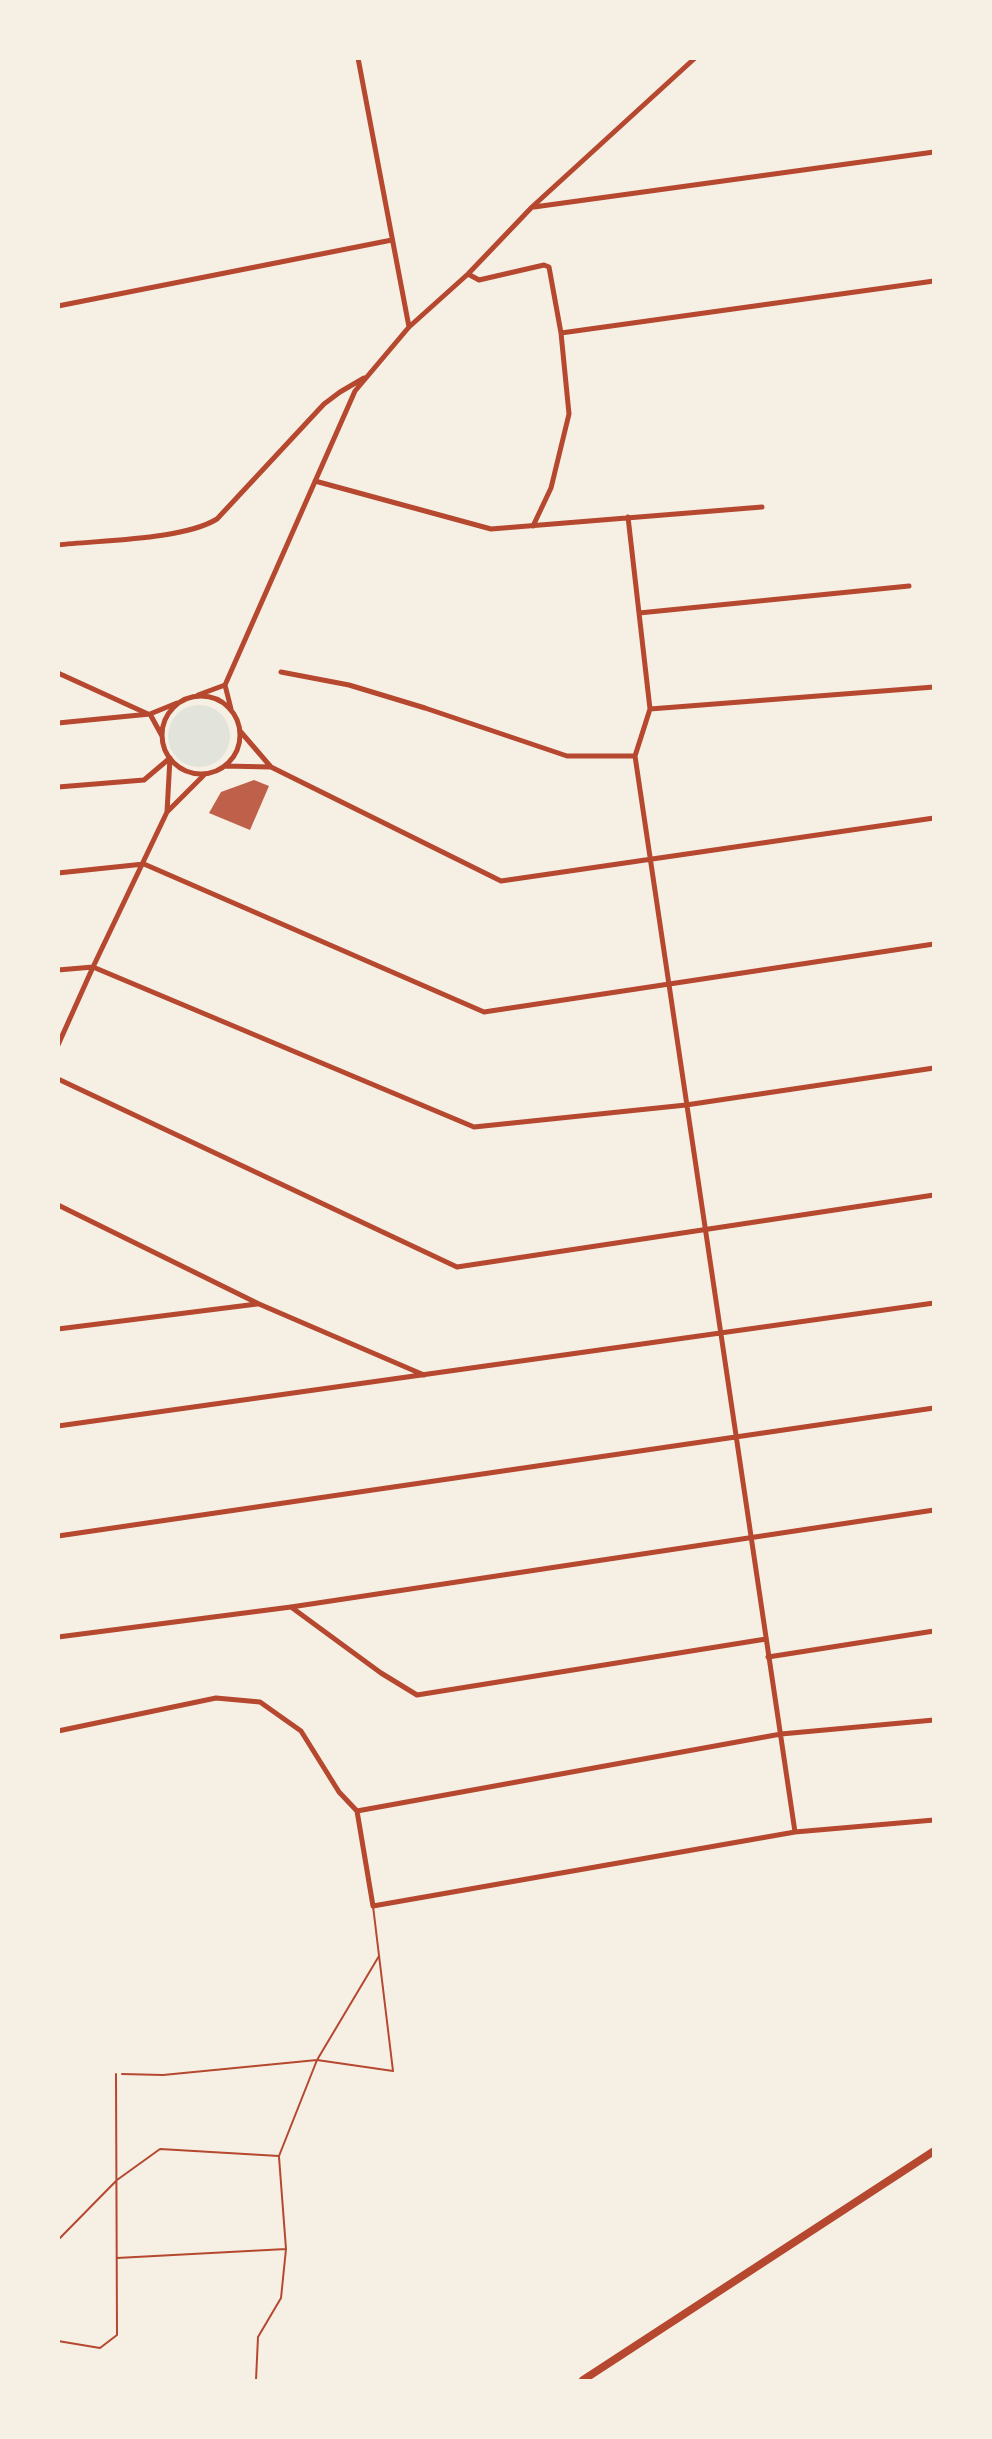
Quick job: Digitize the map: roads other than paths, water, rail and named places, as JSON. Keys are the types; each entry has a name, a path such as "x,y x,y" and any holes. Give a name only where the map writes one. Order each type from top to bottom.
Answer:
{"highway":[{"path":"583,2380 933,2151"}],"street":[{"path":"357,58 409,327"},
{"path":"225,766 237,750 240,731 225,685 355,390 409,327 468,273 532,207 695,58"},
{"path":"532,207 933,152"},
{"path":"58,306 392,240"},
{"path":"468,273 479,280 548,265 561,333 569,414 551,488 533,526"},
{"path":"561,333 933,281"},
{"path":"58,544 180,532 203,527 218,519 324,404 368,375"},
{"path":"315,481 491,529 762,507"},
{"path":"628,517 650,709 635,756 795,1832"},
{"path":"639,613 909,586"},
{"path":"280,672 349,685 567,756 635,756"},
{"path":"58,673 150,714 162,736 164,747 176,765 189,772 205,774"},
{"path":"58,723 150,714 225,685"},
{"path":"650,709 933,687"},
{"path":"194,697 206,696 219,700 231,709"},
{"path":"162,736 168,716 182,701"},
{"path":"240,731 271,767 501,881 933,818"},
{"path":"58,787 144,780 170,758"},
{"path":"58,1046 167,812 170,758"},
{"path":"167,812 205,774 225,766 271,767"},
{"path":"58,873 144,864 484,1012 933,944"},
{"path":"58,970 93,967 474,1127 686,1105 933,1068"},
{"path":"58,1079 457,1267 933,1196"},
{"path":"58,1205 259,1304 426,1376"},
{"path":"58,1329 259,1304"},
{"path":"58,1426 933,1304"},
{"path":"58,1536 933,1408"},
{"path":"58,1637 291,1607 933,1510"},
{"path":"291,1607 381,1673 417,1695 765,1639"},
{"path":"768,1657 933,1631"},
{"path":"58,1731 216,1698 260,1702 301,1731 339,1792 357,1811 373,1906 795,1832 933,1820"},
{"path":"357,1811 781,1734 933,1720"}],"lane":[{"path":"122,2074 163,2075 317,2061 393,2071 373,1906"},
{"path":"256,2380 258,2337 281,2298 286,2249 279,2156 317,2061 379,1956"},
{"path":"58,2341 100,2348 117,2335 116,2074"},
{"path":"58,2240 117,2180 160,2149 279,2156"},
{"path":"117,2258 286,2249"}]}
